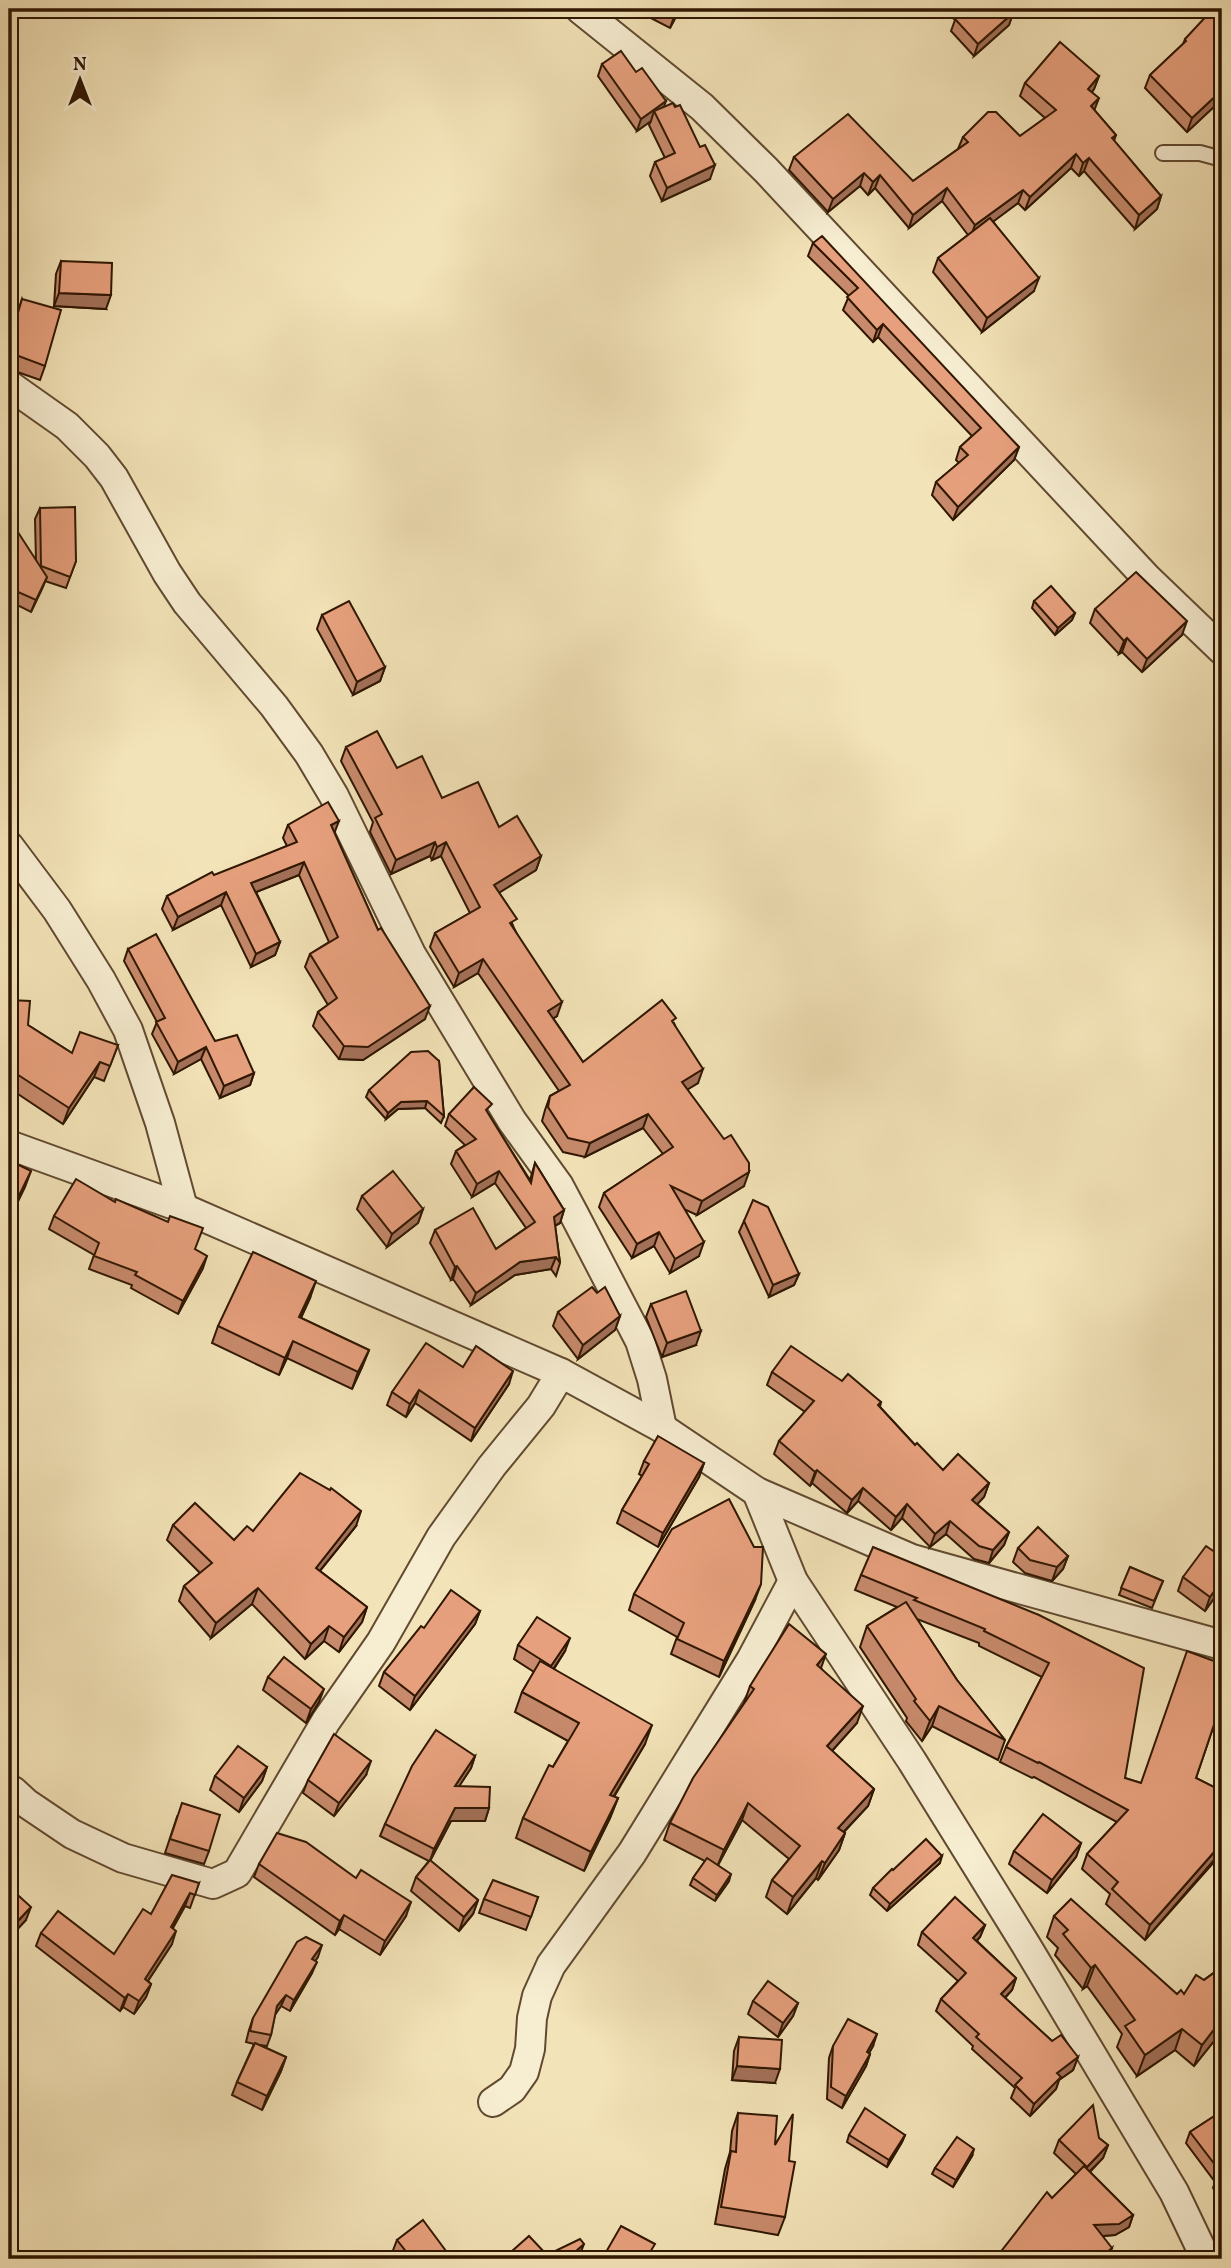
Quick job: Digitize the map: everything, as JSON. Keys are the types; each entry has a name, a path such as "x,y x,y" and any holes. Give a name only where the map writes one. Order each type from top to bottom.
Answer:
{"street":[{"path":"580,9 702,107 766,170 1146,577 1222,650"},
{"path":"9,384 66,426 97,456 114,478 167,573 187,603 274,706 309,754 334,796 411,954 512,1121 559,1186 575,1216 640,1341 652,1379 662,1427"},
{"path":"9,846 57,910 101,980 128,1030 166,1141 183,1208"},
{"path":"9,1145 183,1208 561,1373 662,1427 757,1492 912,1559 1222,1645"},
{"path":"13,1791 72,1834 93,1846 135,1862 213,1884 237,1873 326,1721 381,1643 441,1537 492,1466 541,1406 561,1373"},
{"path":"757,1492 793,1581 912,1761 1026,1945 1174,2192 1206,2259"},
{"path":"493,2102 512,2089 524,2072 537,1996 551,1965 632,1853 751,1660 793,1581"}],"lane":[{"path":"1163,153 1200,153 1222,159"}],"building":[{"path":"665,9 678,9 675,14"},
{"path":"960,9 1010,9 1013,13 978,44 955,19 963,12"},
{"path":"1221,9 1222,90 1192,118 1150,75 1186,41 1212,10 1216,14"},
{"path":"1060,42 1099,76 1088,89 1099,98 1091,106 1116,135 1112,138 1161,196 1139,215 1089,158 1083,163 1076,154 1030,197 1023,190 975,225 947,188 913,215 880,175 873,182 864,173 833,199 794,157 848,114 913,181 968,142 963,137 988,112 996,112 1020,136 1056,110 1025,83"},
{"path":"621,51 636,72 642,68 666,101 641,119 602,64"},
{"path":"673,103 675,107 680,105 700,147 705,145 715,165 667,188 655,162 675,153 654,111"},
{"path":"990,218 1039,278 987,318 938,258"},
{"path":"822,236 1019,447 958,507 936,482 968,455 960,447 981,428 883,324 877,330 847,297 858,288 813,243"},
{"path":"61,261 112,263 111,295 59,293"},
{"path":"22,299 61,310 45,366 9,355 9,343"},
{"path":"75,507 76,561 70,577 41,566 40,508"},
{"path":"9,523 12,523 47,577 36,600 9,588"},
{"path":"1136,572 1187,621 1147,659 1127,638 1124,641 1095,609"},
{"path":"1051,586 1075,613 1058,628 1034,601"},
{"path":"349,601 385,667 357,682 322,615"},
{"path":"377,731 397,768 422,756 442,798 478,782 499,827 517,816 541,856 494,885 517,919 510,923 562,1002 548,1011 583,1062 662,1000 676,1018 672,1021 703,1069 682,1082 724,1139 731,1135 749,1163 749,1172 702,1201 671,1186 704,1242 675,1259 659,1232 637,1244 604,1193 673,1147 648,1114 590,1143 568,1138 548,1107 550,1096 570,1085 483,959 459,973 435,933 480,907 446,842 437,847 435,842 396,860 375,818 382,814 346,747"},
{"path":"328,802 339,821 331,825 378,930 381,928 430,1006 368,1047 344,1046 318,1012 337,998 310,954 338,937 304,862 251,883 280,942 256,954 226,892 178,917 167,896 212,872 214,875 297,842 288,825"},
{"path":"156,934 215,1041 237,1035 254,1073 224,1086 206,1047 178,1062 156,1022 165,1018 128,949"},
{"path":"9,1000 30,1001 28,1025 72,1053 80,1032 118,1045 110,1066 100,1062 69,1108 9,1069"},
{"path":"428,1051 439,1061 444,1116 427,1101 401,1102 388,1113 369,1090 411,1052"},
{"path":"474,1087 492,1104 486,1110 531,1183 535,1163 564,1210 554,1217 560,1263 556,1257 520,1262 476,1293 457,1266 455,1267 435,1230 473,1208 496,1249 535,1222 499,1171 477,1184 456,1151 476,1139 449,1114"},
{"path":"9,1160 31,1171 9,1216"},
{"path":"393,1171 423,1209 392,1234 362,1196"},
{"path":"76,1179 115,1202 116,1199 168,1222 170,1216 203,1228 195,1249 207,1256 183,1301 135,1275 137,1272 94,1256 99,1243 54,1216"},
{"path":"753,1200 768,1207 799,1274 773,1285 744,1221"},
{"path":"253,1252 316,1281 299,1317 369,1350 358,1372 293,1341 285,1358 218,1326"},
{"path":"592,1287 597,1293 605,1287 620,1316 583,1345 558,1312"},
{"path":"686,1291 701,1331 667,1343 651,1304"},
{"path":"426,1343 463,1367 476,1346 513,1371 475,1428 419,1390 410,1404 392,1392"},
{"path":"791,1346 842,1381 848,1374 881,1402 878,1405 915,1445 917,1443 943,1470 958,1454 989,1483 972,1500 1009,1532 993,1550 979,1546 950,1521 935,1534 907,1504 896,1517 863,1488 852,1500 779,1441 814,1401 772,1372"},
{"path":"658,1436 704,1463 663,1533 622,1510 649,1464 644,1461"},
{"path":"300,1473 330,1490 331,1488 361,1511 316,1568 367,1607 344,1637 329,1626 311,1644 258,1588 216,1623 184,1586 212,1563 173,1525 195,1503 234,1540 247,1526 253,1531"},
{"path":"729,1499 754,1547 763,1547 761,1584 724,1661 677,1639 684,1623 634,1594 672,1529"},
{"path":"1038,1527 1068,1556 1057,1567 1030,1560 1018,1548"},
{"path":"1206,1546 1222,1557 1222,1580 1210,1597 1183,1577"},
{"path":"873,1547 1039,1615 1144,1668 1125,1778 1141,1783 1187,1651 1222,1664 1222,1715 1218,1713 1196,1778 1222,1791 1222,1843 1150,1925 1112,1889 1118,1882 1087,1854 1128,1810 1006,1747 1049,1663 984,1631 985,1629 861,1575"},
{"path":"1130,1567 1163,1581 1154,1601 1121,1588"},
{"path":"451,1590 480,1611 415,1696 384,1672 421,1626 424,1628"},
{"path":"906,1602 957,1680 1005,1740 939,1706 930,1721 914,1701 916,1699 867,1626"},
{"path":"537,1617 570,1638 551,1666 518,1645"},
{"path":"789,1624 826,1654 817,1665 863,1706 827,1746 874,1789 838,1828 845,1833 825,1863 822,1861 793,1897 772,1880 800,1846 748,1803 724,1850 670,1823 693,1778 754,1689 750,1686"},
{"path":"284,1657 324,1689 311,1709 268,1677"},
{"path":"540,1661 652,1725 610,1795 618,1798 591,1852 523,1818 549,1765 553,1767 579,1723 522,1692"},
{"path":"436,1730 475,1756 455,1786 490,1787 489,1808 455,1808 434,1849 385,1824 412,1766"},
{"path":"334,1734 371,1761 339,1803 308,1780"},
{"path":"238,1746 267,1767 244,1798 215,1776"},
{"path":"182,1803 220,1815 209,1851 170,1839"},
{"path":"1043,1814 1081,1843 1052,1880 1014,1851"},
{"path":"277,1833 306,1842 356,1878 361,1870 411,1902 385,1941 344,1915 340,1921 259,1864"},
{"path":"926,1839 942,1856 890,1904 873,1888"},
{"path":"707,1858 731,1874 717,1895 693,1878"},
{"path":"430,1860 478,1900 464,1917 416,1877"},
{"path":"172,1875 199,1883 195,1895 190,1893 171,1927 176,1931 145,1979 151,1984 139,2001 128,1994 125,1998 41,1933 58,1911 114,1954 143,1909 151,1914"},
{"path":"493,1880 538,1897 531,1917 484,1899"},
{"path":"9,1887 31,1907 15,1924 9,1918"},
{"path":"955,1897 985,1925 973,1938 1016,1978 1001,1994 1052,2041 1061,2035 1078,2057 1057,2073 1061,2077 1034,2104 1015,2085 1022,2078 976,2037 979,2034 941,1999 966,1973 922,1932"},
{"path":"1071,1899 1177,1994 1181,1990 1184,1994 1196,1975 1204,1980 1222,1967 1222,2019 1202,2045 1182,2029 1145,2055 1125,2026 1135,2020 1095,1965 1091,1968 1063,1934 1068,1930 1054,1916"},
{"path":"306,1937 322,1945 312,1959 317,1962 294,2000 286,1995 277,2006 271,2035 250,2031 253,2018 297,1942"},
{"path":"768,1981 798,2003 783,2023 753,2001"},
{"path":"848,2019 877,2034 867,2052 870,2054 846,2096 831,2087 833,2046"},
{"path":"739,2037 782,2040 780,2069 737,2066"},
{"path":"255,2043 286,2057 267,2096 237,2082"},
{"path":"1093,2105 1099,2138 1108,2145 1087,2167 1059,2140"},
{"path":"865,2108 905,2135 889,2160 849,2135"},
{"path":"1222,2111 1222,2174 1190,2132"},
{"path":"738,2113 777,2116 775,2145 793,2114 789,2161 795,2162 785,2217 721,2207 731,2151 736,2152"},
{"path":"957,2137 974,2149 956,2180 935,2168"},
{"path":"1084,2166 1133,2215 1119,2224 1094,2225 1112,2248 1101,2259 996,2258 1047,2192 1052,2198"},
{"path":"1222,2174 1222,2187 1217,2178"},
{"path":"423,2220 449,2255 444,2259 412,2259 397,2240"},
{"path":"621,2226 655,2244 646,2259 602,2259"},
{"path":"529,2236 547,2255 580,2239 584,2244 567,2259 503,2259"}]}
